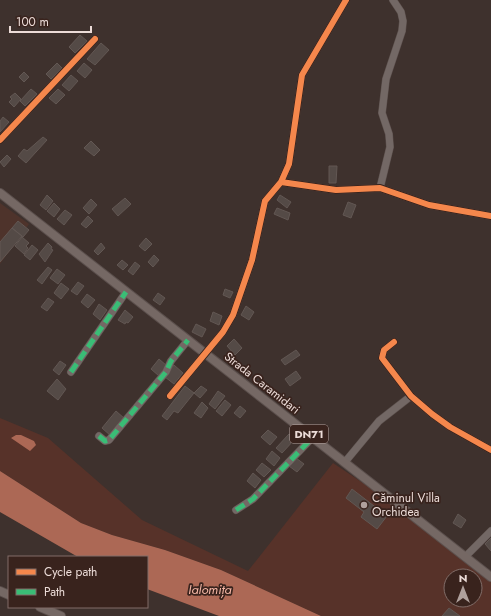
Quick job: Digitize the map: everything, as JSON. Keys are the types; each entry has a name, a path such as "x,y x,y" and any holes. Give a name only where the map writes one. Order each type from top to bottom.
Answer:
{"main road":[{"name":"Strada Caramidari","path":"0,193 491,577"},
{"path":"42,608 61,616"}],"street":[{"path":"170,396 223,332 233,315 252,260 265,200 281,182 289,164 302,75 346,0"},
{"path":"380,188 390,147 389,134 382,113 386,79 402,31 403,21 393,0"},
{"path":"0,140 95,39"},
{"path":"281,182 336,190 380,188 429,205 491,216"},
{"path":"71,372 126,292"},
{"path":"99,436 105,441 109,440 166,372 171,361 188,340"},
{"path":"394,342 384,350 382,358 411,396 450,427 491,450"},
{"path":"345,462 378,421 411,396"},
{"path":"236,510 253,499 313,437"},
{"path":"465,557 491,531"}],"shaded area":[{"path":"0,203 29,224 0,264"},
{"path":"0,418 48,438 142,520 248,571 333,463 462,549 491,573 491,616 321,616 221,570 165,550 112,535 81,523 0,471"}],"water":[{"path":"16,435 21,435 34,441 36,445 30,451 11,438"},
{"name":"Ialomița","path":"0,471 81,523 112,535 165,550 221,570 321,616 219,616 148,589 148,556 76,556 0,512"}],"building":[{"path":"80,35 87,41 75,53 69,47"},
{"path":"101,43 109,50 95,65 87,59"},
{"path":"57,63 62,68 51,79 46,74"},
{"path":"84,63 92,70 85,78 77,71"},
{"path":"24,72 29,77 24,82 19,77"},
{"path":"71,75 78,81 69,91 62,85"},
{"path":"31,89 37,94 25,106 20,101"},
{"path":"58,89 65,95 56,104 49,98"},
{"path":"15,93 21,99 14,107 9,102 12,99 10,97"},
{"path":"3,117 9,122 0,132 0,121"},
{"path":"43,137 47,140 26,163 18,156 24,149 27,151"},
{"path":"91,141 100,150 94,156 84,148"},
{"path":"7,155 11,159 4,167 0,162"},
{"path":"329,166 337,166 336,183 329,183"},
{"path":"47,195 53,201 46,210 40,205"},
{"path":"280,195 291,202 287,208 277,200"},
{"path":"125,198 131,204 118,216 112,209"},
{"path":"91,199 97,205 89,214 83,208"},
{"path":"348,202 356,205 351,218 343,215"},
{"path":"54,203 60,209 54,217 47,211"},
{"path":"277,208 290,213 288,220 274,214"},
{"path":"65,210 72,215 64,225 57,219"},
{"path":"88,216 93,221 86,228 81,224"},
{"path":"18,221 29,230 23,237 12,228"},
{"path":"12,228 22,236 0,262 0,242"},
{"path":"22,237 29,243 26,246 28,248 24,254 15,246"},
{"path":"146,238 152,244 145,251 139,246"},
{"path":"48,243 53,250 45,262 39,254"},
{"path":"101,243 105,248 98,255 94,251"},
{"path":"32,245 38,250 30,260 24,255"},
{"path":"154,255 159,260 153,267 148,262"},
{"path":"122,260 128,265 123,270 117,265"},
{"path":"135,262 140,266 133,275 128,271"},
{"path":"48,267 52,270 42,284 37,280"},
{"path":"57,269 65,275 58,284 50,278"},
{"path":"78,282 84,286 77,295 71,291"},
{"path":"61,283 69,289 61,299 54,293"},
{"path":"225,289 233,292 230,298 223,295"},
{"path":"158,293 165,298 160,305 153,300"},
{"path":"87,294 95,300 88,308 81,302"},
{"path":"48,298 54,302 47,311 41,307"},
{"path":"99,304 107,310 100,320 93,314"},
{"path":"246,306 254,312 249,320 241,315"},
{"path":"125,310 133,317 128,323 126,322 125,324 118,320"},
{"path":"213,312 222,316 219,325 210,321"},
{"path":"196,324 206,329 202,337 192,332"},
{"path":"234,339 242,348 235,355 227,346"},
{"path":"296,350 300,355 285,365 281,360"},
{"path":"159,359 167,366 159,376 151,369"},
{"path":"60,361 66,365 59,375 53,370"},
{"path":"174,365 183,373 174,384 165,377"},
{"path":"296,371 301,378 290,386 285,379"},
{"path":"57,379 66,389 58,400 47,391"},
{"path":"185,386 194,393 178,413 174,411 167,420 162,416"},
{"path":"201,386 207,390 200,398 194,393"},
{"path":"218,391 225,396 215,409 209,404"},
{"path":"225,400 231,405 222,416 216,411"},
{"path":"202,402 208,408 201,418 194,413"},
{"path":"240,406 246,411 240,418 234,413"},
{"path":"116,411 125,419 111,436 102,428"},
{"path":"268,430 277,437 270,445 261,437"},
{"path":"289,434 295,439 282,453 276,448"},
{"path":"272,451 280,458 274,466 266,459"},
{"path":"296,458 304,464 297,472 289,466"},
{"path":"262,463 271,470 264,477 256,470"},
{"path":"253,473 261,480 255,488 247,481"},
{"name":"Căminul Villa Orchidea","path":"352,489 387,516 377,529 361,517 364,512 346,498"},
{"path":"458,514 466,520 461,528 453,523"},
{"path":"491,538 491,551 485,544"},
{"path":"449,608 460,616 442,616"}],"marked path":[{"path":"71,372 126,292"},
{"path":"99,436 105,441 109,440 166,372 171,361 188,340"},
{"path":"236,510 253,499 313,437"}],"cycle path":[{"path":"170,396 223,332 233,315 252,260 265,201 281,182 289,164 302,75 346,0"},
{"path":"0,140 95,39"},
{"path":"281,182 336,190 380,188 429,205 491,216"},
{"path":"394,342 384,350 382,358 411,396 450,427 491,450"}],"place":[{"name":"Căminul Villa Orchidea","path":"364,505"}]}
